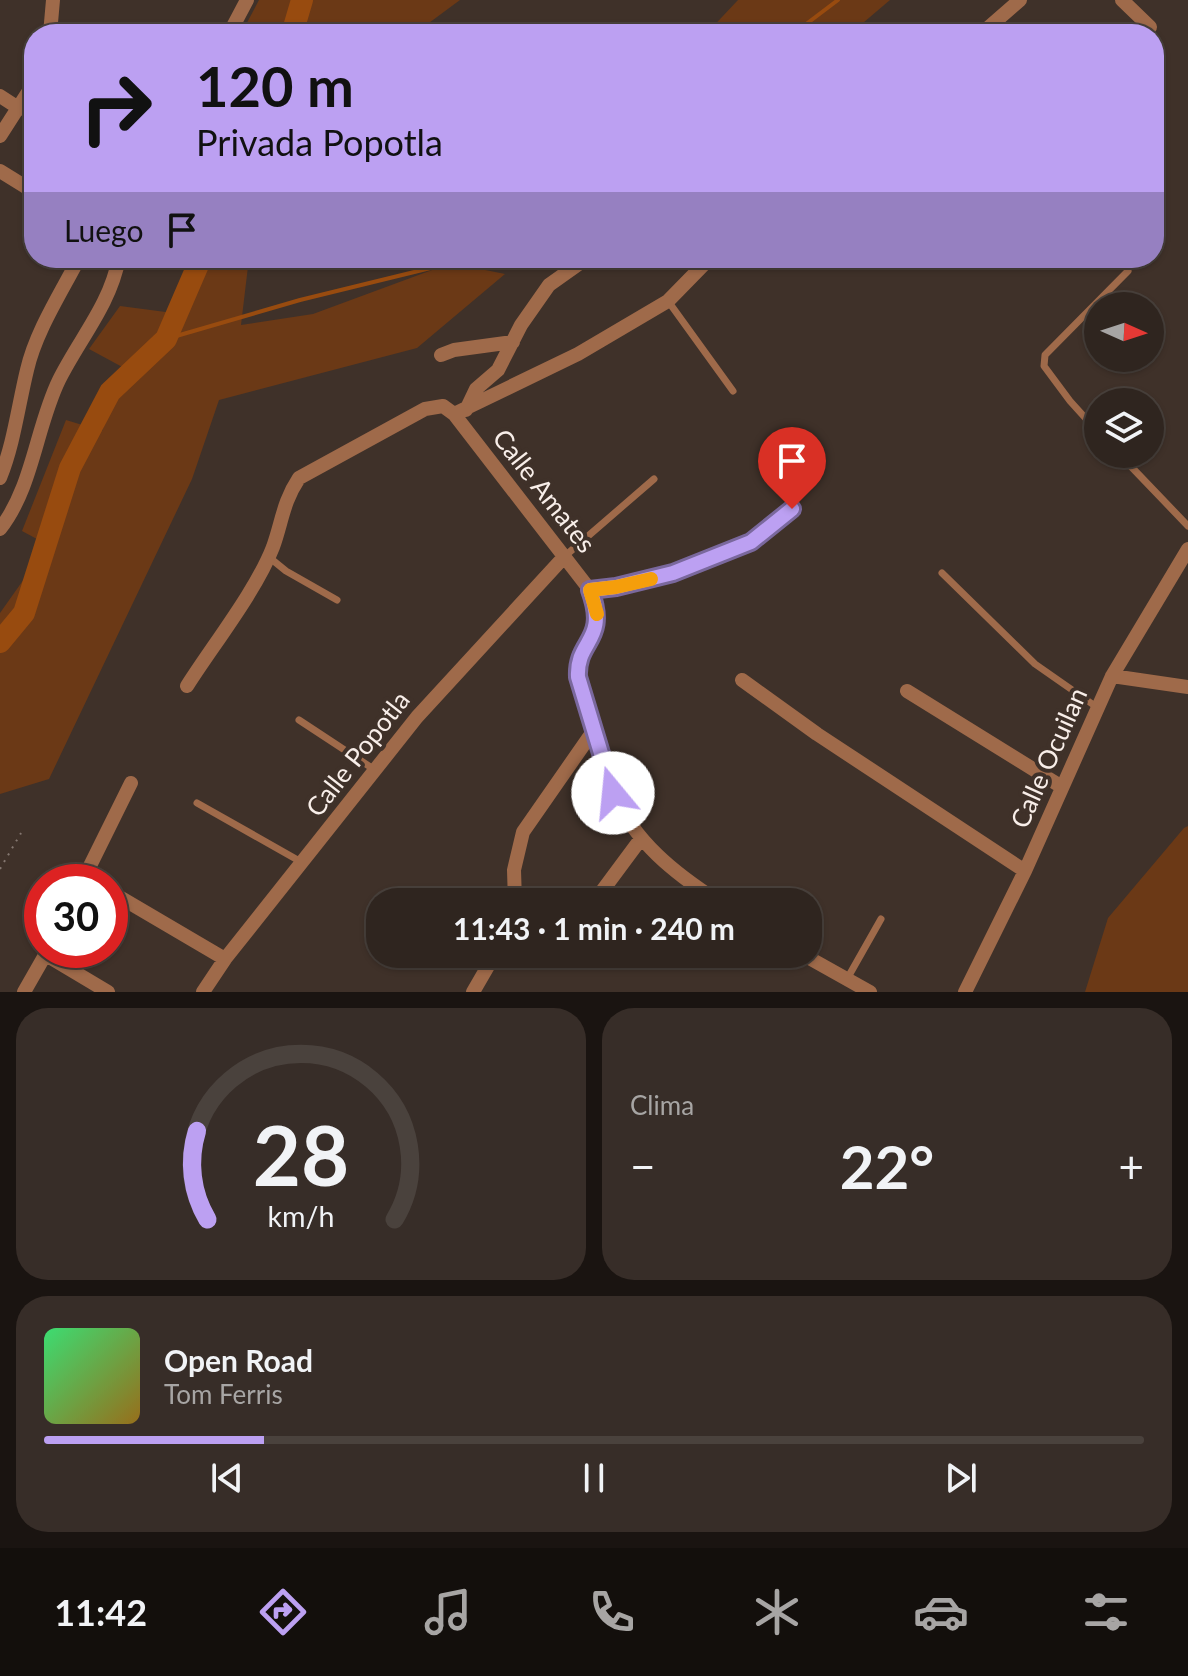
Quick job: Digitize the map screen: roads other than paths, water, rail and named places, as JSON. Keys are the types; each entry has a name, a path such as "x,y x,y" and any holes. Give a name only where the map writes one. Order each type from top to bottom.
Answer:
{"street":[{"path":"51,24 53,0"},
{"path":"234,24 247,0"},
{"path":"992,24 1020,0"},
{"path":"1122,0 1147,24"},
{"path":"0,96 20,109"},
{"path":"0,136 24,102"},
{"path":"0,171 24,186"},
{"path":"0,478 17,425 27,368 74,268"},
{"path":"0,529 18,499 59,380 106,300 116,268"},
{"path":"460,412 476,389 498,370 521,325 549,285 573,268"},
{"path":"187,686 255,581 273,547 278,523 299,478 434,406 460,412 578,354 668,301 700,268"},
{"path":"441,355 513,342"},
{"name":"Calle Amates","path":"460,412 590,590 596,606 597,624 577,668 613,793 640,840 697,888"},
{"path":"590,590 673,573 751,542 792,509"},
{"name":"Calle Ocuilan","path":"965,992 1025,871 1112,676 1188,549"},
{"name":"Calle Popotla","path":"203,992 225,959 417,717 564,557"},
{"path":"1112,676 1188,687"},
{"path":"742,680 817,734 1025,871"},
{"path":"907,691 1062,787"},
{"path":"515,888 514,870 523,832 594,730"},
{"path":"91,864 131,783"},
{"path":"604,888 640,840"},
{"path":"128,902 225,959"},
{"path":"822,965 870,992"},
{"path":"24,992 38,968"},
{"path":"70,968 108,992"},
{"path":"473,992 487,968"}],"lane":[{"path":"1084,416 1057,385 1043,362 1045,355 1128,271"},
{"path":"668,301 733,391"},
{"path":"1132,468 1188,526"},
{"path":"564,557 654,479"},
{"path":"268,556 286,571 337,600"},
{"path":"942,573 1035,664 1098,708"},
{"path":"299,720 375,770"},
{"path":"197,803 303,864"},
{"path":"847,979 881,919"}],"waterway":[{"path":"295,24 302,0"},
{"path":"806,24 838,0"},
{"path":"0,642 24,613 70,468 110,392 166,339 197,268"},
{"path":"166,339 300,300 431,268"}]}
